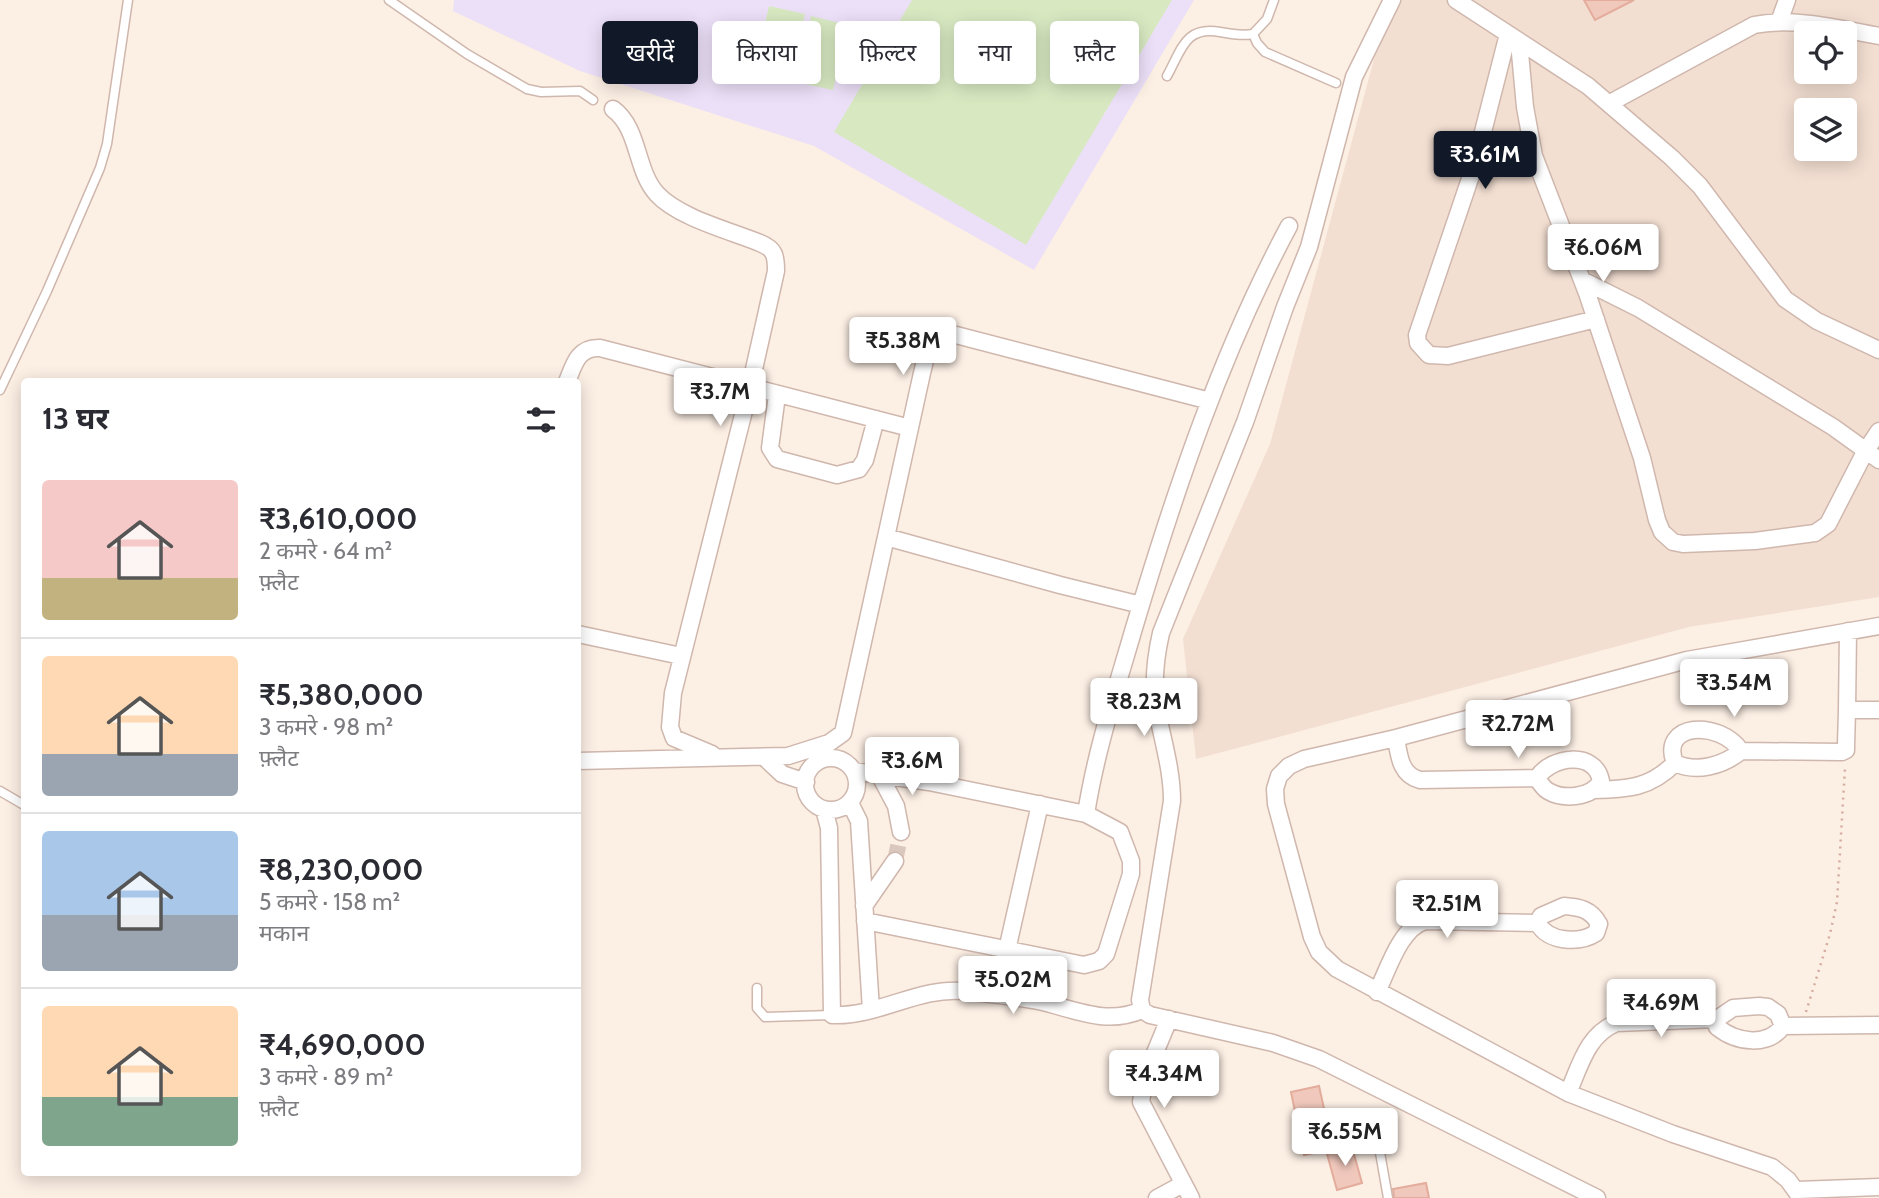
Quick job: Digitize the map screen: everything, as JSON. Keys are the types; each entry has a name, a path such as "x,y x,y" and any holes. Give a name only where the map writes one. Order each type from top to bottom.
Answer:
{"street":[{"path":"1142,1010 1140,988 1172,801 1171,776 1156,702 1156,669 1161,633 1309,247 1351,85 1392,0"},
{"path":"1456,0 1567,71 1610,103 1700,186 1780,295 1817,321 1879,350"},
{"path":"1779,22 1787,0"},
{"path":"1610,103 1754,25 1779,22 1841,28 1879,36"},
{"path":"1513,38 1534,156 1596,319 1642,458 1662,532 1673,542 1690,544 1755,541 1822,530 1872,456 1879,430"},
{"path":"1513,38 1474,167 1417,335 1418,343 1429,355 1448,356 1596,319"},
{"path":"613,108 624,117 647,177 656,193 668,204 770,247 775,253 776,271 750,387 673,693 670,727 674,738 722,758"},
{"path":"1086,814 1106,721 1141,605 1210,401 1252,299 1289,226"},
{"path":"1582,280 1639,308 1833,427 1872,456"},
{"path":"581,761 788,756 812,749 838,738 843,733 927,353 933,340 944,335 969,339 1210,401"},
{"path":"569,378 580,354 594,348 910,428"},
{"path":"777,395 770,448 772,453 777,459 837,475 859,469 865,460 876,419"},
{"path":"886,537 1141,605"},
{"path":"1879,626 1677,663 1396,738 1304,759 1289,766 1279,776 1275,789 1276,804 1312,937 1319,952 1337,969 1568,1093 1673,1134 1765,1164 1781,1173 1799,1194 1879,1187"},
{"path":"1675,763 1691,767 1714,766 1741,751 1846,750 1848,631"},
{"path":"581,635 681,656"},
{"path":"1847,710 1879,710"},
{"path":"1675,763 1672,756 1675,743 1682,733 1690,730 1706,730 1726,736 1734,741 1741,751"},
{"path":"837,758 838,738"},
{"path":"1396,738 1404,768 1412,778 1537,778 1549,764 1556,761 1578,761 1591,765 1598,772 1601,781 1594,790"},
{"path":"765,758 782,774 808,775 825,758 837,758 849,764 857,780 850,803 837,810 824,809 810,800 807,793 808,775 812,749"},
{"path":"1537,778 1543,788 1556,794 1580,796 1594,790 1644,784 1661,777 1675,763"},
{"path":"854,771 1086,814 1120,832 1131,861 1131,874 1106,954 1099,961 1084,965 1007,950 864,914"},
{"path":"879,774 897,806 901,832"},
{"path":"850,803 859,821 871,1010"},
{"path":"1007,950 1040,804"},
{"path":"824,809 828,828 832,1015 871,1010 938,991 960,991 1037,1001 1106,1018 1126,1017 1142,1010"},
{"path":"864,914 895,861"},
{"path":"1377,992 1407,932 1417,924 1425,921 1538,923"},
{"path":"1568,1093 1589,1044 1608,1026 1627,1022 1717,1020 1733,1008 1759,1006 1768,1007 1778,1014 1783,1026"},
{"path":"1142,1010 1150,1015 1273,1043 1319,1059 1597,1198"},
{"path":"1157,1198 1187,1191 1140,1102 1145,1077 1169,1019"},
{"path":"1717,1020 1717,1027 1725,1033 1754,1040 1771,1039 1783,1026 1879,1025"}],"lane":[{"path":"0,390 47,291 100,168 107,144 128,0"},
{"path":"389,0 467,54 527,89 541,92 580,91 593,100"},
{"path":"1253,34 1267,19 1274,0"},
{"path":"1167,76 1187,40 1199,31 1253,34"},
{"path":"1253,34 1265,52 1336,83"},
{"path":"0,791 21,803"},
{"path":"757,988 757,1007 765,1017 832,1015"},
{"path":"1376,1130 1388,1198"}],"path":[{"path":"1801,1025 1837,902 1846,750"}],"shaded area":[{"path":"454,0 1194,0 1034,270 814,146 621,84 698,84 698,21 602,21 602,78 580,71 453,11"},
{"path":"1390,0 1879,0 1879,597 1689,627 1196,759 1183,639 1270,444"}],"green space":[{"path":"912,0 1172,0 1139,55 1139,21 1050,21 1050,84 1122,84 1026,245 834,132 862,84 940,84 940,21 900,21"},
{"path":"769,6 805,14 803,21 766,21"},
{"path":"811,16 835,22 833,90 805,84 821,84 821,21 810,21"}],"building":[{"path":"1584,0 1634,0 1595,20"},
{"path":"1319,1086 1333,1149 1304,1155 1291,1092"},
{"path":"1352,1147 1362,1183 1337,1190 1327,1154"},
{"path":"1426,1183 1429,1198 1394,1198 1393,1189"}],"tunnel":[{"path":"895,861 901,832"}]}
